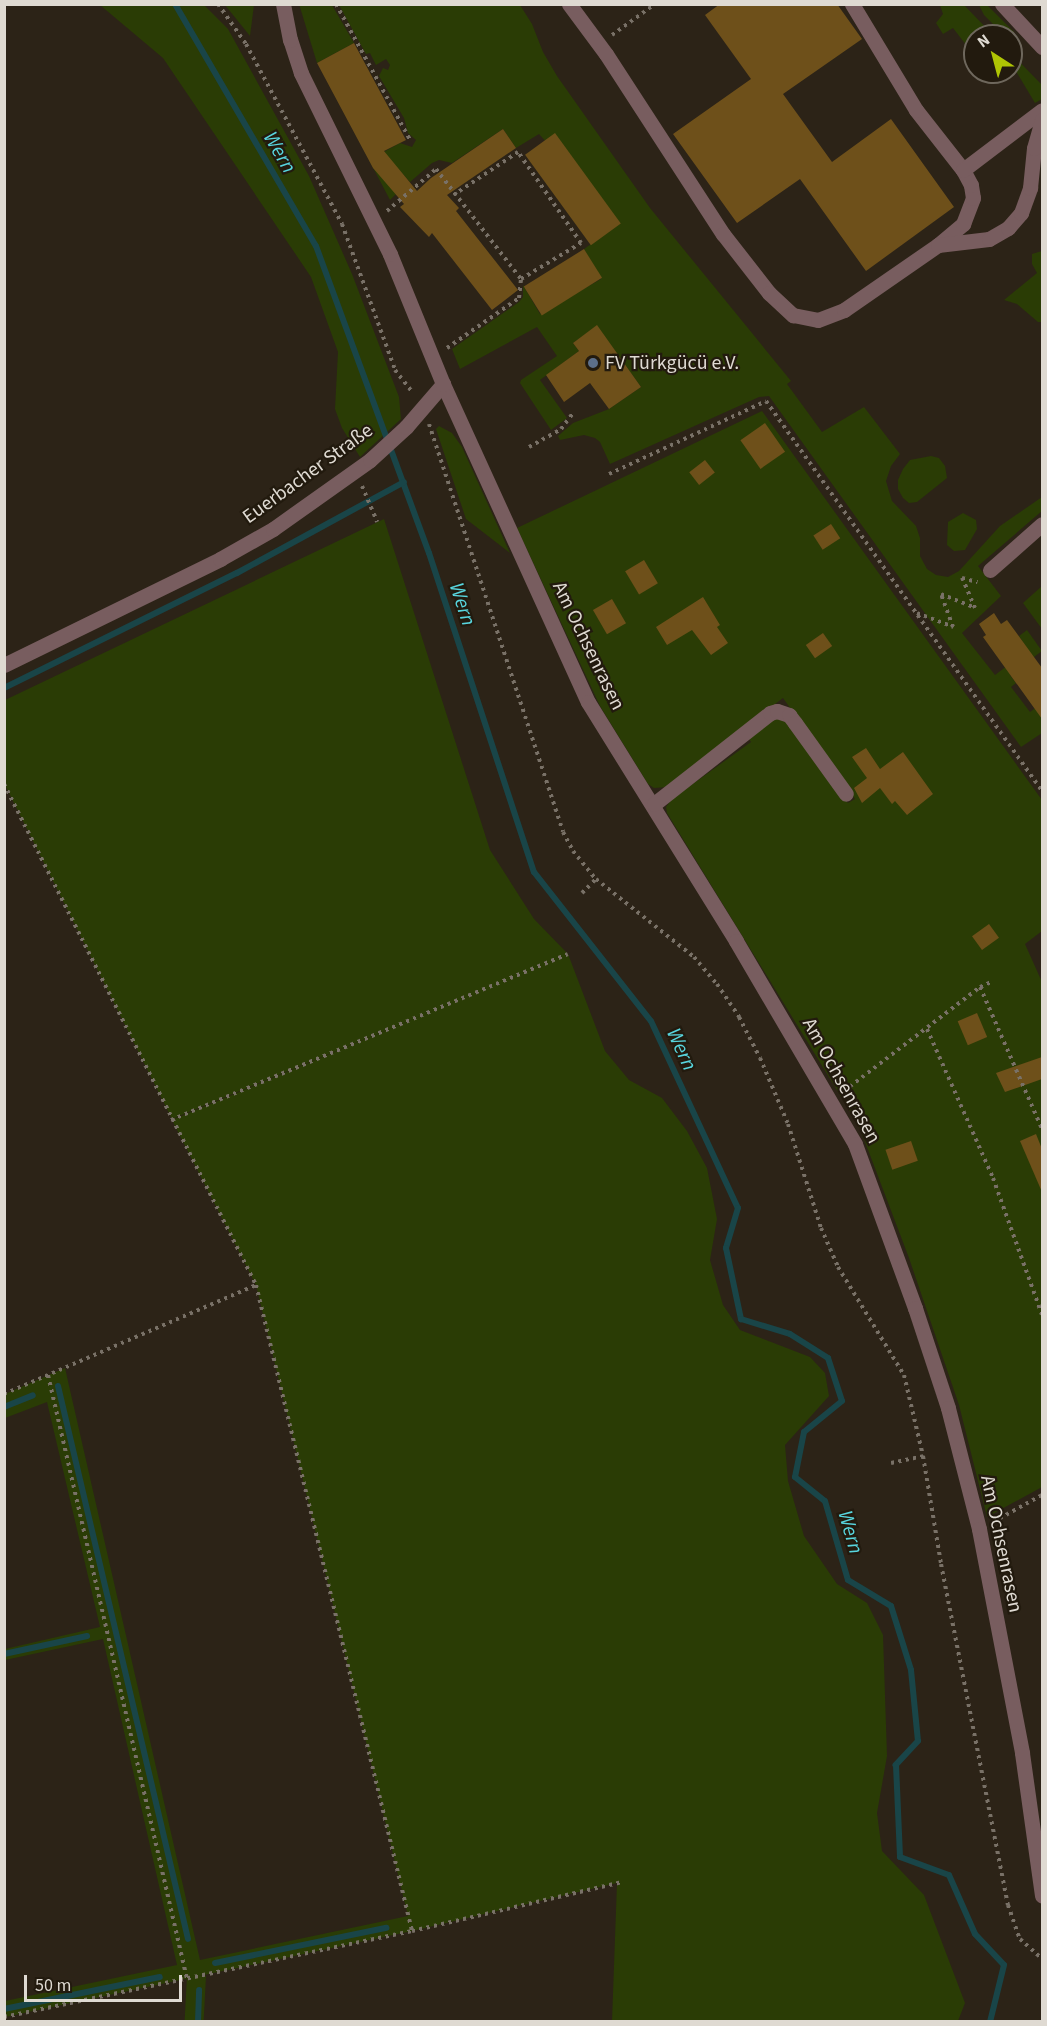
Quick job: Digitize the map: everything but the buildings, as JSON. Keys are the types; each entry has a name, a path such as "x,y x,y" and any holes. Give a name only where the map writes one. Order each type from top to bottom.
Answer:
{"street":[{"path":"283,4 290,40 301,73 375,220 443,384"},
{"path":"569,4 599,45 723,234 774,299 793,315 805,320 818,320 833,316 938,246 963,224 974,198 971,184 963,170 916,110 852,4"},
{"path":"1002,4 1042,47"},
{"path":"963,170 1042,110"},
{"path":"938,246 989,239 1008,228 1021,213 1030,188 1034,148 1042,120"},
{"name":"Euerbacher Straße","path":"4,665 220,559 273,529 370,460 406,427 443,384"},
{"name":"Am Ochsenrasen","path":"443,384 588,702 654,804 855,1144 915,1308 948,1408 979,1529 1022,1753 1042,1896"},
{"path":"987,577 1042,524"},
{"path":"654,804 770,713 777,711 789,716 795,723 846,794"}],"path":[{"path":"218,4 246,45 342,224 395,370 423,408 563,832 573,851 596,879 694,957 717,984 739,1017 760,1058 788,1124 821,1228 838,1267 904,1375 923,1456 941,1564 1008,1905 1020,1939 1042,1959"},
{"path":"336,4 410,140"},
{"path":"599,45 655,4"},
{"path":"455,194 518,152 580,243 521,279"},
{"path":"375,220 436,169 521,279 519,298 434,358"},
{"path":"609,474 766,401 1042,791"},
{"path":"530,447 561,429 574,412"},
{"path":"364,492 377,522"},
{"path":"915,612 953,627 941,594 975,608 962,578 987,577"},
{"path":"4,784 256,1285 412,1931"},
{"path":"582,893 596,879"},
{"path":"171,1120 568,954"},
{"path":"831,1100 980,987 991,982"},
{"path":"980,987 1042,1129"},
{"path":"927,1029 993,1178 1042,1315"},
{"path":"4,1394 256,1285"},
{"path":"48,1375 187,1979"},
{"path":"891,1463 923,1456"},
{"path":"979,1529 1042,1495"},
{"path":"4,2017 412,1931 622,1882"}],"green space":[{"path":"299,4 332,5 354,43 317,63"},
{"path":"100,5 204,5 228,29 309,176 352,274 399,397 401,419 360,457 342,428 335,409 338,352 311,277 163,58"},
{"path":"225,5 254,5 250,36"},
{"path":"339,5 520,5 532,24 543,52 557,76 650,208 791,381 787,384 822,432 864,407 900,454 891,466 886,481 892,501 916,526 920,538 920,556 927,569 936,575 948,577 959,571 1000,526 1042,497 1042,511 978,566 1001,596 962,633 995,675 1028,650 1019,636 1027,630 1042,651 1010,675 1016,683 1011,687 1030,712 1042,703 1042,733 1021,747 769,396 759,397 610,464 600,442 595,438 584,435 560,440 558,436 573,423 609,409 641,387 597,326 573,343 579,351 540,380 567,418 551,430 520,383 521,380 557,356 537,327 460,369 452,349 519,302 523,297 523,285 540,314 601,279 584,249 619,224 539,134 516,148 503,129 452,163 439,160 432,163 410,182 400,171 396,194 390,200 369,160 400,143 412,147 416,140 408,133 404,118 379,76 383,68 388,70 390,65 386,59 376,65 370,53 366,54"},
{"path":"940,5 964,5 982,24 963,24 963,41 953,28 943,34 936,23 943,14"},
{"path":"979,5 987,5 1006,24 993,24 984,15"},
{"path":"1023,65 1042,85 1042,99 1035,103 1023,83"},
{"path":"1042,251 1042,322 1038,322 1017,304 1004,300 1037,273 1032,264 1032,254"},
{"path":"762,411 1042,800 1042,931 1025,944 1042,982 1042,1487 987,1517 959,1405 909,1258 859,1126 667,813 666,807 672,799 751,742 748,737 769,719 783,718 848,803 855,799 783,698 667,787 654,788 648,784 600,706 517,528"},
{"path":"439,426 452,433 462,447 510,553 466,519 436,429"},
{"path":"931,456 939,458 945,466 947,478 917,502 909,503 898,489 898,480 903,469 910,460"},
{"path":"963,513 976,520 977,529 965,550 954,551 947,545 948,522"},
{"path":"384,519 490,850 534,919 568,954 605,1051 629,1080 662,1098 687,1131 707,1168 717,1219 710,1260 723,1305 740,1330 810,1357 825,1373 829,1396 785,1445 788,1481 804,1536 837,1584 867,1603 883,1635 887,1756 877,1813 882,1851 924,1895 965,2003 958,2021 612,2021 617,1883 412,1931 5,2017 5,2001 177,1965 103,1639 5,1660 5,1649 100,1627 47,1402 5,1418 5,1394 65,1368 200,1960 408,1916 256,1285 172,1120 464,998 172,1119 4,783 5,700"},
{"path":"1042,586 1042,629 1023,603"},
{"path":"187,1975 206,1976 204,2021 185,2020"}],"waterway":[{"name":"Wern","path":"175,4 316,246 429,553 534,872 651,1021 738,1208 726,1248 741,1319 790,1334 828,1358 842,1401 804,1432 795,1477 825,1501 848,1580 891,1606 911,1670 918,1741 896,1765 900,1857 949,1875 975,1934 1004,1965 990,2022"},
{"path":"4,688 237,573 404,482"},
{"path":"58,1386 188,1939"},
{"path":"4,1407 33,1395"},
{"path":"4,1654 87,1636"},
{"path":"215,1963 386,1928"},
{"path":"4,2009 160,1977"},
{"path":"198,2022 199,1990"}],"place":[{"name":"FV Türkgücü e.V.","path":"593,363"}]}
